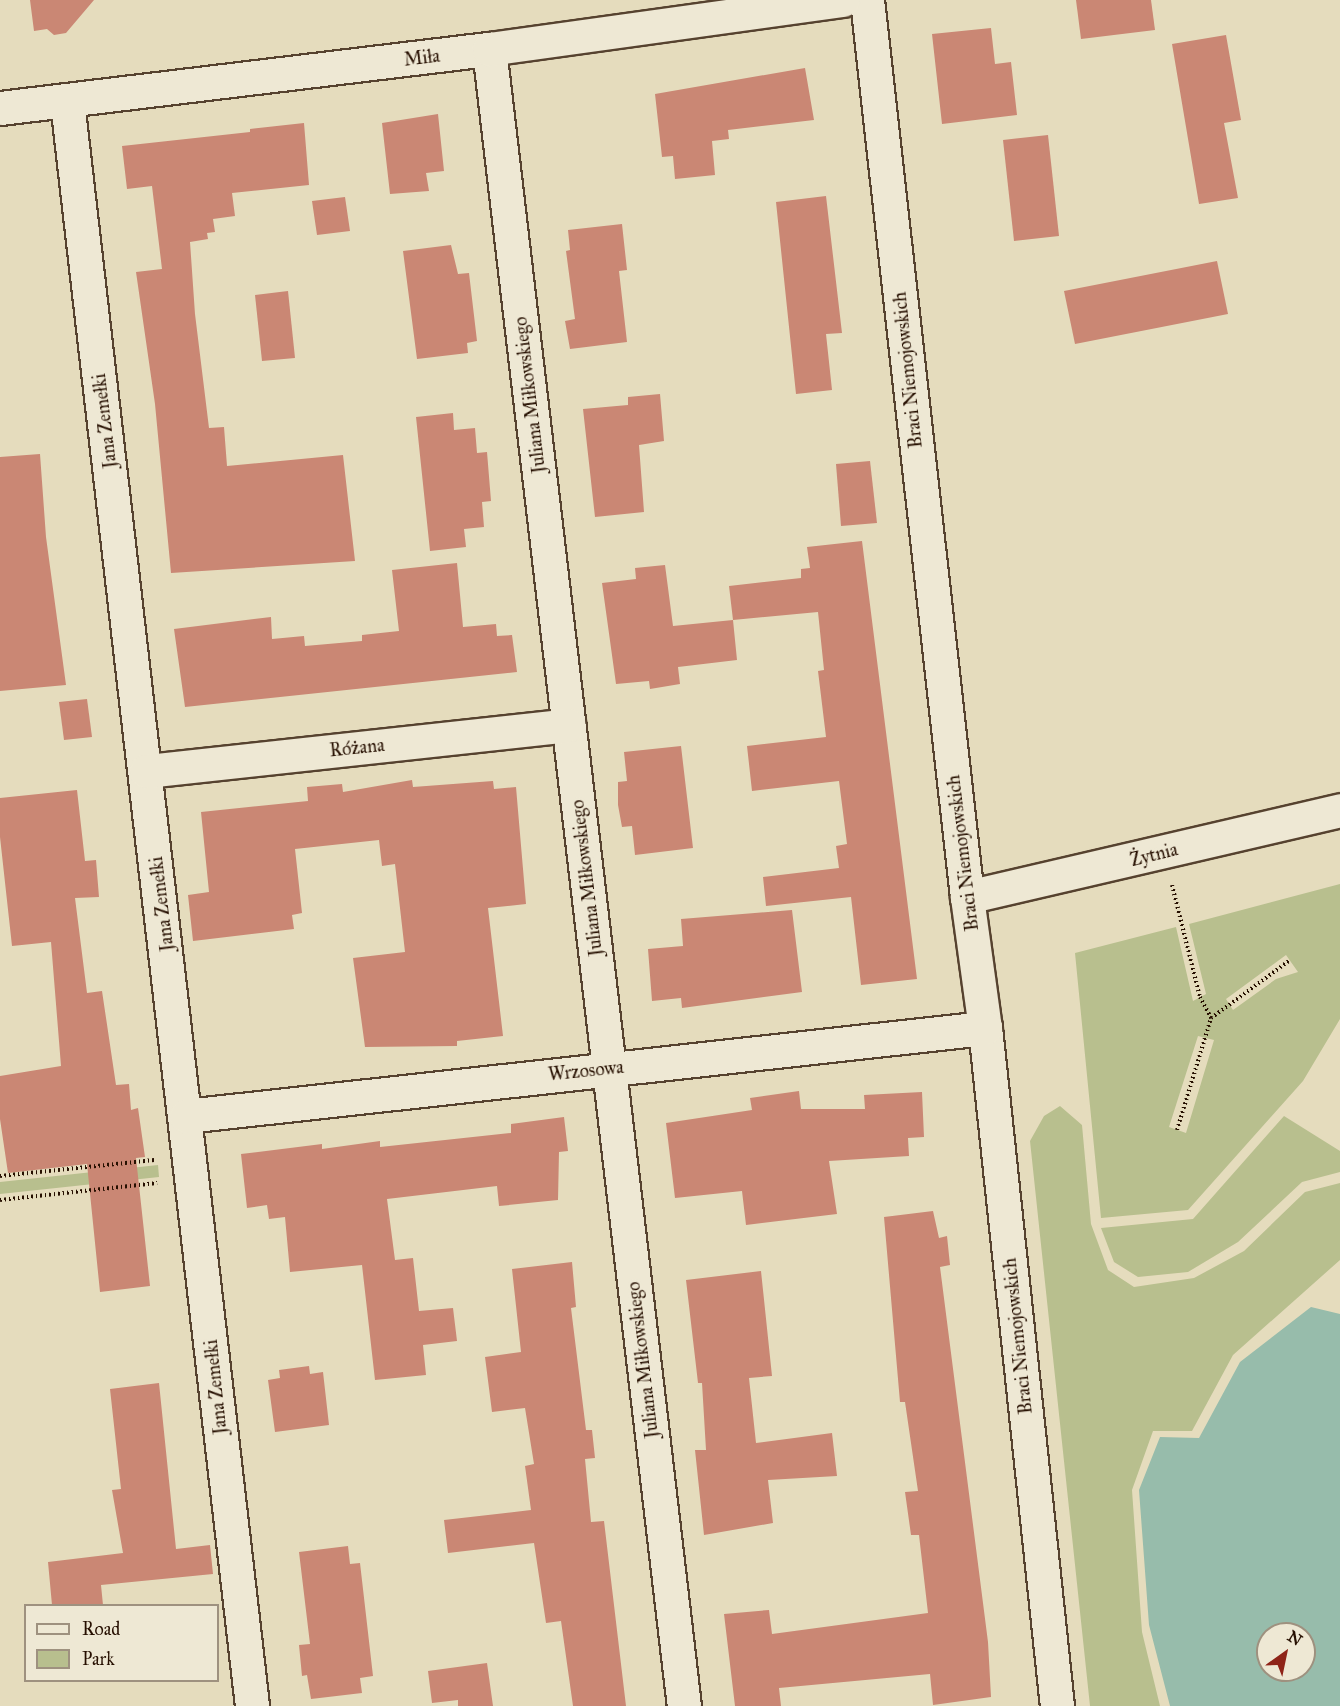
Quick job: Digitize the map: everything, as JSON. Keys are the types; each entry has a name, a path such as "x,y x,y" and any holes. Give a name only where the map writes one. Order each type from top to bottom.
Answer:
{"street":[{"name":"Miła","path":"0,108 67,102 489,49 843,0"},
{"name":"Braci Niemojowskich","path":"867,0 967,897 985,1028 1057,1706"},
{"name":"Juliana Miłkowskiego","path":"489,49 684,1706"},
{"name":"Jana Zemełki","path":"67,102 192,1167 252,1706"},
{"name":"Różana","path":"146,771 569,725"},
{"name":"Żytnia","path":"967,897 1164,853 1340,810"},
{"name":"Wrzosowa","path":"186,1116 985,1028"}],"path":[{"path":"1164,853 1200,997 1211,1018"},
{"path":"1177,1130 1211,1018 1289,961"},
{"path":"0,1176 192,1167"},
{"path":"0,1200 192,1167"}],"green space":[{"path":"1340,884 1340,1019 1303,1081 1188,1210 1101,1218 1075,953 1176,927 1193,1001 1206,994 1189,924","holes":["1286,955 1298,972 1276,979 1233,1010 1226,999","1198,1036 1214,1040 1186,1133 1169,1127"]},
{"path":"1060,1106 1082,1125 1091,1224 1108,1270 1134,1287 1194,1278 1244,1251 1305,1192 1340,1183 1340,1260 1233,1355 1192,1431 1153,1431 1132,1490 1142,1632 1160,1706 1090,1706 1030,1141 1044,1116"},
{"path":"1284,1116 1340,1151 1340,1172 1302,1182 1238,1242 1188,1272 1138,1277 1114,1262 1101,1228 1193,1219"},
{"path":"158,1165 159,1177 0,1194 0,1182"}],"shaded area":[{"path":"1311,1307 1340,1314 1340,1706 1170,1706 1149,1625 1139,1490 1160,1437 1199,1438 1240,1362"}],"building":[{"path":"30,0 94,0 66,33 54,35 47,29 34,31"},
{"path":"1076,0 1151,0 1155,30 1081,39"},
{"path":"991,28 995,64 1011,62 1017,115 942,124 932,34"},
{"path":"1226,35 1241,120 1224,123 1238,198 1199,204 1172,44"},
{"path":"805,68 814,120 728,130 729,139 712,141 715,175 675,179 673,156 662,157 655,94"},
{"path":"438,114 444,171 426,173 429,191 390,194 382,123"},
{"path":"304,123 309,185 232,193 235,216 213,219 215,232 207,233 208,239 190,242 195,314 209,428 224,427 227,466 343,455 355,561 171,573 155,404 136,272 162,269 152,186 127,189 122,146 250,132 250,129"},
{"path":"1048,135 1059,236 1014,241 1003,140"},
{"path":"826,196 842,333 826,334 832,390 796,394 776,202"},
{"path":"345,197 350,231 317,235 312,201"},
{"path":"622,224 627,270 619,271 627,342 570,349 565,321 575,319 566,251 570,250 568,230"},
{"path":"451,245 458,274 469,273 477,341 467,343 468,353 417,359 403,251"},
{"path":"1217,261 1228,314 1075,344 1064,291"},
{"path":"288,291 295,358 262,361 255,295"},
{"path":"660,394 664,441 639,445 644,512 595,517 583,409 628,405 628,397"},
{"path":"453,413 454,430 475,428 477,453 487,452 491,501 482,502 484,527 464,529 466,547 430,551 416,417"},
{"path":"40,454 46,537 66,685 0,691 0,457"},
{"path":"870,461 877,523 841,526 836,464"},
{"path":"862,541 917,979 861,985 851,897 766,906 763,877 839,868 836,846 847,844 839,781 752,791 747,746 826,737 818,671 824,670 818,612 733,620 729,586 801,578 801,569 810,568 807,547"},
{"path":"457,563 463,627 496,624 497,636 512,635 517,672 185,707 174,629 271,617 272,639 304,636 305,646 362,641 362,635 399,631 392,570"},
{"path":"665,565 673,626 733,620 737,660 678,667 680,684 650,689 649,681 616,684 602,583 636,579 635,568"},
{"path":"87,699 92,737 64,740 59,702"},
{"path":"681,746 693,848 635,855 632,826 622,827 618,805 618,782 627,781 624,752"},
{"path":"412,780 413,787 493,781 494,789 516,787 526,904 488,908 503,1036 457,1041 457,1046 365,1047 353,958 405,952 395,864 382,866 379,840 295,849 302,913 292,915 294,929 193,941 188,895 209,892 201,812 308,801 307,787 342,784 343,792"},
{"path":"77,790 85,861 96,860 99,897 75,898 87,993 102,991 116,1085 129,1084 131,1110 138,1108 145,1157 136,1158 150,1286 100,1292 87,1164 8,1173 0,1119 0,1076 61,1066 51,942 12,946 0,837 0,798"},
{"path":"792,910 802,992 682,1008 681,998 652,1001 648,949 683,946 681,919"},
{"path":"799,1091 801,1109 865,1109 864,1095 922,1092 924,1137 908,1138 909,1156 829,1161 837,1214 746,1225 742,1191 675,1198 666,1123 752,1110 750,1098"},
{"path":"564,1117 568,1151 559,1152 558,1200 499,1206 497,1186 387,1199 395,1260 413,1258 419,1311 453,1308 457,1341 423,1345 426,1375 375,1380 362,1265 290,1272 285,1217 269,1219 267,1205 247,1208 241,1154 322,1144 322,1149 380,1141 380,1147 511,1133 511,1124"},
{"path":"933,1211 939,1238 947,1236 950,1265 940,1267 988,1642 991,1697 933,1705 930,1674 779,1688 781,1706 735,1706 724,1614 769,1610 772,1634 928,1613 919,1535 911,1535 905,1492 918,1491 905,1402 900,1402 884,1217"},
{"path":"572,1262 576,1307 571,1308 586,1430 592,1430 595,1458 585,1459 591,1522 604,1521 626,1706 573,1706 561,1621 546,1623 534,1543 448,1553 444,1520 531,1510 525,1466 534,1464 525,1408 492,1412 485,1357 521,1352 512,1269"},
{"path":"761,1271 772,1376 749,1378 756,1443 832,1433 837,1476 768,1480 773,1523 704,1535 695,1450 706,1450 702,1383 698,1383 686,1280"},
{"path":"309,1366 310,1374 323,1372 329,1425 275,1432 268,1380 280,1378 279,1370"},
{"path":"159,1383 176,1549 210,1545 213,1574 101,1585 103,1604 52,1604 48,1562 123,1553 112,1490 121,1489 110,1389"},
{"path":"348,1546 350,1564 360,1563 373,1676 360,1678 362,1693 311,1699 307,1675 302,1676 299,1645 310,1644 299,1552"},
{"path":"487,1663 493,1706 458,1706 458,1700 432,1703 428,1671"}]}
